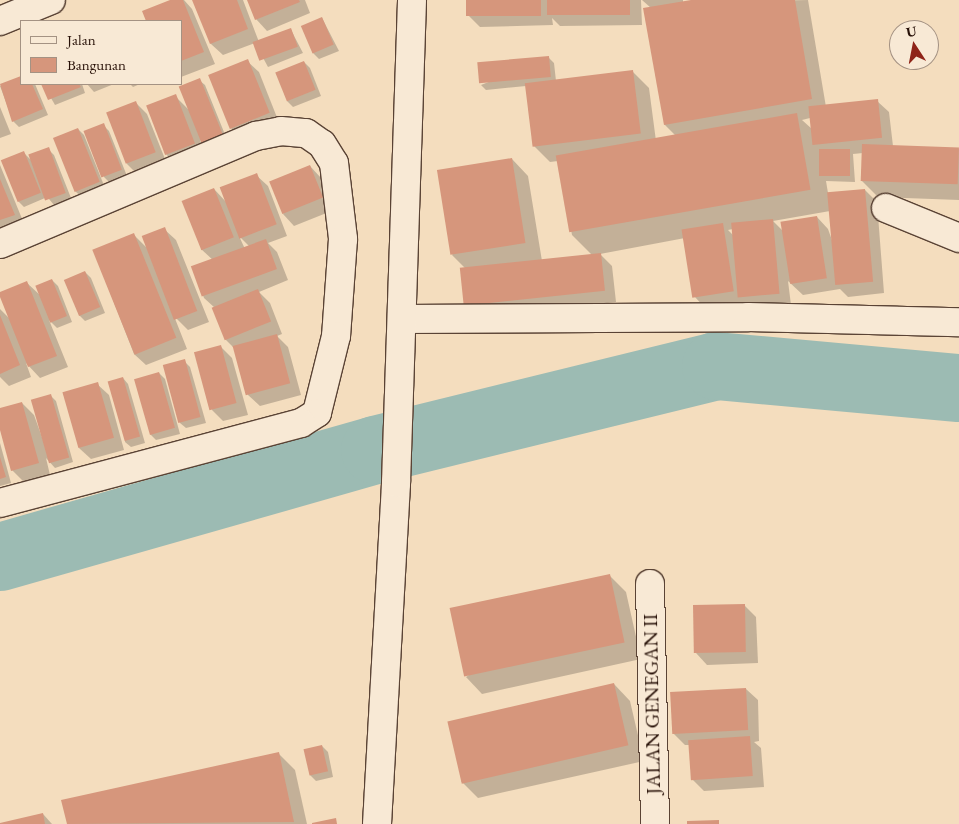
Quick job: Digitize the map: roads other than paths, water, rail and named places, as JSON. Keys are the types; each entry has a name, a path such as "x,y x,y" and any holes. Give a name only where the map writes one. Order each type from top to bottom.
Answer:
{"street":[{"path":"0,21 51,0"},
{"path":"377,824 396,483 412,0"},
{"path":"0,244 256,136 281,131 306,133 322,144 334,163 343,239 336,336 317,413 301,423 0,503"},
{"path":"886,208 959,238"},
{"path":"402,319 748,317 959,322"},
{"name":"JALAN GENEGAN II","path":"650,584 655,824"}],"waterway":[{"path":"0,557 375,450 716,366 959,388"}]}
